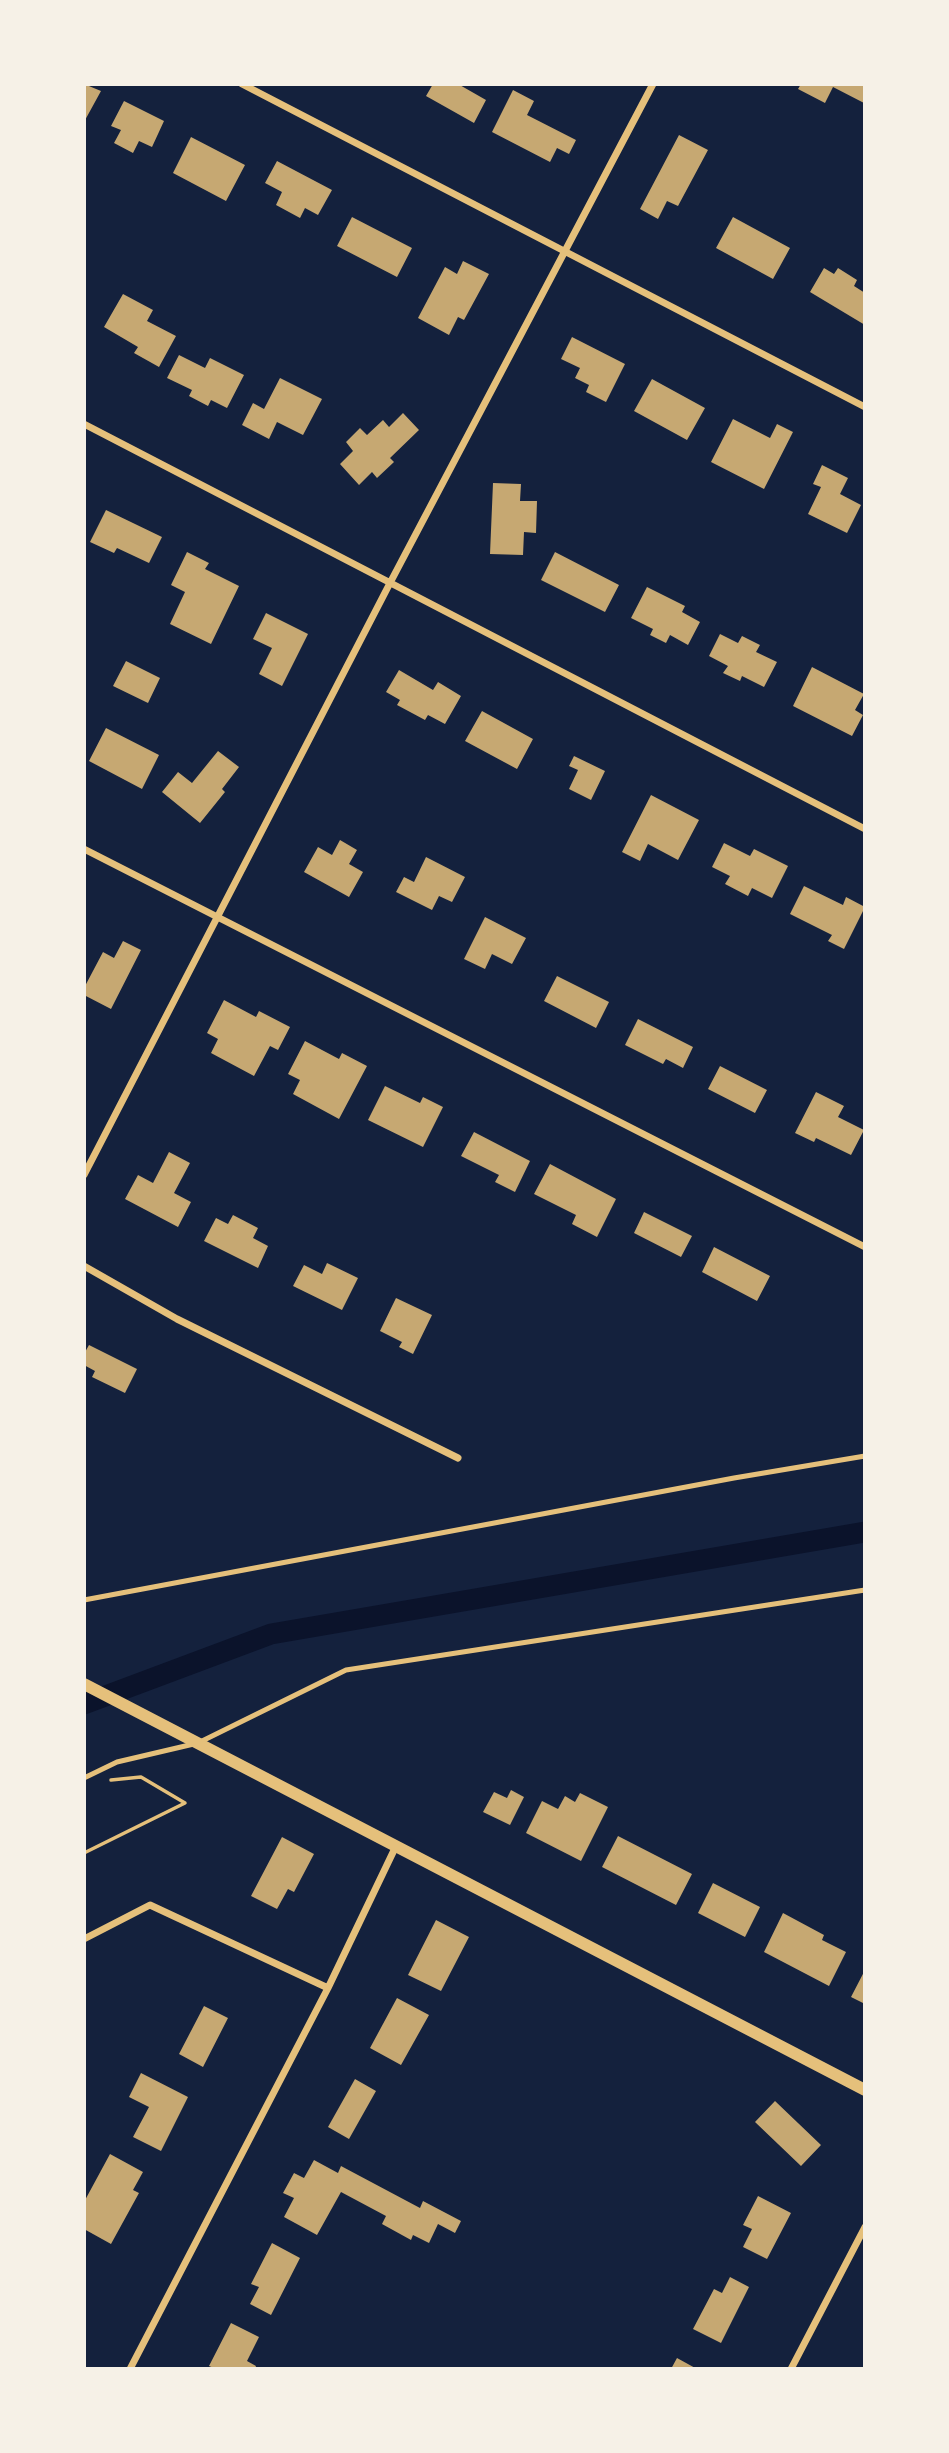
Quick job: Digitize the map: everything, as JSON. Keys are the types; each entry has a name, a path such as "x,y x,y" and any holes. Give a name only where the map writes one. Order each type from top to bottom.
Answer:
{"street":[{"path":"242,84 865,407"},
{"path":"84,1175 390,583 653,84"},
{"path":"84,424 865,829"},
{"path":"84,849 865,1247"},
{"path":"84,1266 177,1319 458,1458"},
{"path":"84,1684 865,2090"},
{"path":"130,2369 328,1988 396,1846"},
{"path":"84,1939 150,1905 328,1988"},
{"path":"791,2369 865,2227"}],"lane":[{"path":"84,1600 734,1478 865,1456"},
{"path":"84,1779 117,1762 198,1743 346,1670 865,1590"}],"path":[{"path":"84,1853 185,1803 141,1777 107,1780"}],"building":[{"path":"84,84 101,91 84,122"},
{"path":"433,84 458,84 486,100 474,123 426,96"},
{"path":"801,84 865,84 865,101 864,103 833,87 825,103 798,89"},
{"path":"513,90 534,101 527,115 576,140 569,154 557,148 550,162 492,132"},
{"path":"124,101 164,121 152,147 139,141 133,153 114,143 121,130 111,126"},
{"path":"679,135 708,150 678,206 667,201 658,219 640,209"},
{"path":"191,137 245,165 226,201 173,173"},
{"path":"277,161 332,190 318,215 305,208 300,218 276,205 282,192 265,183"},
{"path":"352,217 412,248 397,277 337,246"},
{"path":"733,217 790,248 773,279 716,248"},
{"path":"463,261 489,274 464,320 458,317 449,335 418,318 445,267 457,274"},
{"path":"824,268 834,274 838,268 857,280 854,286 865,293 865,325 810,292"},
{"path":"123,294 153,310 147,321 176,336 159,367 134,353 138,347 104,327"},
{"path":"572,337 625,364 606,402 586,392 589,385 575,378 580,368 561,359"},
{"path":"179,355 205,368 210,358 244,375 227,408 211,400 208,406 189,396 192,390 167,378"},
{"path":"280,378 322,399 303,435 277,422 269,439 242,425 253,403 264,409"},
{"path":"652,379 705,408 687,440 634,411"},
{"path":"403,413 419,430 390,458 394,462 377,478 372,472 359,485 340,464 353,451 346,442 360,428 367,435 383,420 389,427"},
{"path":"733,419 770,438 777,424 793,432 764,489 711,462"},
{"path":"822,465 848,478 840,494 861,505 847,533 808,514 821,487 813,484"},
{"path":"493,483 521,484 520,501 537,501 536,533 524,532 523,555 490,554"},
{"path":"106,510 162,537 149,563 117,548 114,553 90,542"},
{"path":"187,552 209,563 205,569 239,586 211,644 170,624 185,592 171,585"},
{"path":"555,552 619,585 605,612 541,580"},
{"path":"647,587 685,606 682,612 700,622 688,645 670,635 666,643 650,635 653,629 631,618"},
{"path":"266,613 308,634 282,686 259,674 272,648 253,639"},
{"path":"720,634 738,643 742,636 760,645 756,652 777,662 764,687 742,676 740,681 723,673 728,666 709,656"},
{"path":"126,661 160,678 148,703 113,686"},
{"path":"812,667 864,694 855,710 863,715 852,736 793,706"},
{"path":"399,670 433,690 438,682 461,696 445,724 428,715 425,720 397,705 400,700 386,692"},
{"path":"482,711 533,739 517,769 465,741"},
{"path":"106,728 159,755 142,789 89,761"},
{"path":"218,751 239,767 222,789 225,792 200,823 162,792 178,772 192,783"},
{"path":"574,756 605,771 591,800 569,789 578,770 569,766"},
{"path":"651,795 699,820 678,860 648,844 640,861 622,852"},
{"path":"340,840 357,850 349,864 363,872 349,897 304,872 318,847 332,855"},
{"path":"724,843 750,856 754,849 788,866 772,898 752,888 748,896 725,884 730,876 712,867"},
{"path":"426,857 465,877 452,902 439,896 432,910 396,892 404,877 414,882"},
{"path":"804,886 843,905 846,897 865,907 844,949 828,941 832,935 790,914"},
{"path":"485,917 526,938 512,964 492,954 485,969 464,959"},
{"path":"123,941 141,950 111,1009 84,995 84,988 103,952 114,958"},
{"path":"557,976 609,1002 596,1028 544,1001"},
{"path":"224,1000 256,1017 259,1011 290,1027 278,1050 270,1046 254,1076 211,1053 218,1039 207,1033"},
{"path":"638,1019 693,1047 683,1068 666,1059 663,1064 625,1045"},
{"path":"305,1041 339,1059 342,1053 367,1066 339,1119 293,1094 300,1080 288,1074"},
{"path":"720,1066 767,1090 755,1113 708,1089"},
{"path":"385,1086 420,1103 423,1097 443,1107 423,1147 368,1120"},
{"path":"816,1092 844,1106 838,1117 864,1130 851,1155 816,1138 814,1142 795,1133"},
{"path":"474,1132 530,1161 515,1192 495,1182 499,1175 461,1156"},
{"path":"169,1152 190,1163 174,1193 191,1202 178,1227 125,1199 138,1175 153,1183"},
{"path":"550,1164 616,1199 597,1237 572,1224 576,1215 534,1194"},
{"path":"644,1212 692,1236 681,1257 634,1233"},
{"path":"233,1215 258,1228 253,1238 268,1246 258,1268 204,1241 216,1218 228,1224"},
{"path":"714,1247 770,1276 757,1301 702,1272"},
{"path":"327,1263 358,1278 342,1310 293,1286 304,1265 322,1274"},
{"path":"396,1298 432,1315 413,1354 399,1347 402,1342 380,1331"},
{"path":"89,1345 137,1369 125,1393 92,1377 95,1371 84,1365 84,1354"},
{"path":"511,1790 524,1797 510,1825 483,1812 494,1792 507,1798"},
{"path":"580,1793 608,1807 581,1861 526,1833 542,1801 558,1809 565,1796 575,1802"},
{"path":"618,1836 692,1874 676,1905 602,1867"},
{"path":"282,1837 314,1854 294,1892 288,1889 277,1909 251,1896"},
{"path":"713,1883 760,1907 745,1937 698,1913"},
{"path":"783,1913 824,1935 822,1940 846,1952 829,1986 764,1952"},
{"path":"436,1920 469,1937 441,1991 408,1975"},
{"path":"865,1970 865,2004 851,1997"},
{"path":"397,1998 429,2015 401,2065 370,2048"},
{"path":"204,2006 228,2018 203,2067 179,2054"},
{"path":"141,2073 188,2097 161,2151 133,2137 149,2107 129,2097"},
{"path":"355,2079 376,2091 349,2139 328,2127"},
{"path":"775,2101 821,2145 801,2166 755,2122"},
{"path":"110,2154 143,2172 133,2190 139,2193 111,2244 84,2229 84,2202"},
{"path":"314,2160 338,2173 341,2166 420,2208 423,2201 461,2221 455,2233 438,2224 429,2243 413,2235 411,2240 382,2224 386,2216 341,2192 317,2235 284,2217 294,2198 283,2193 294,2173 304,2178"},
{"path":"758,2196 791,2213 767,2259 743,2247 752,2229 743,2225"},
{"path":"272,2243 300,2258 271,2315 250,2304 259,2287 251,2284"},
{"path":"730,2277 749,2287 721,2343 693,2329 714,2289 722,2293"},
{"path":"231,2323 259,2337 247,2361 256,2366 255,2369 216,2369 209,2366"},
{"path":"677,2358 697,2369 671,2369"}],"waterway":[{"path":"84,1704 271,1634 865,1532"}]}
